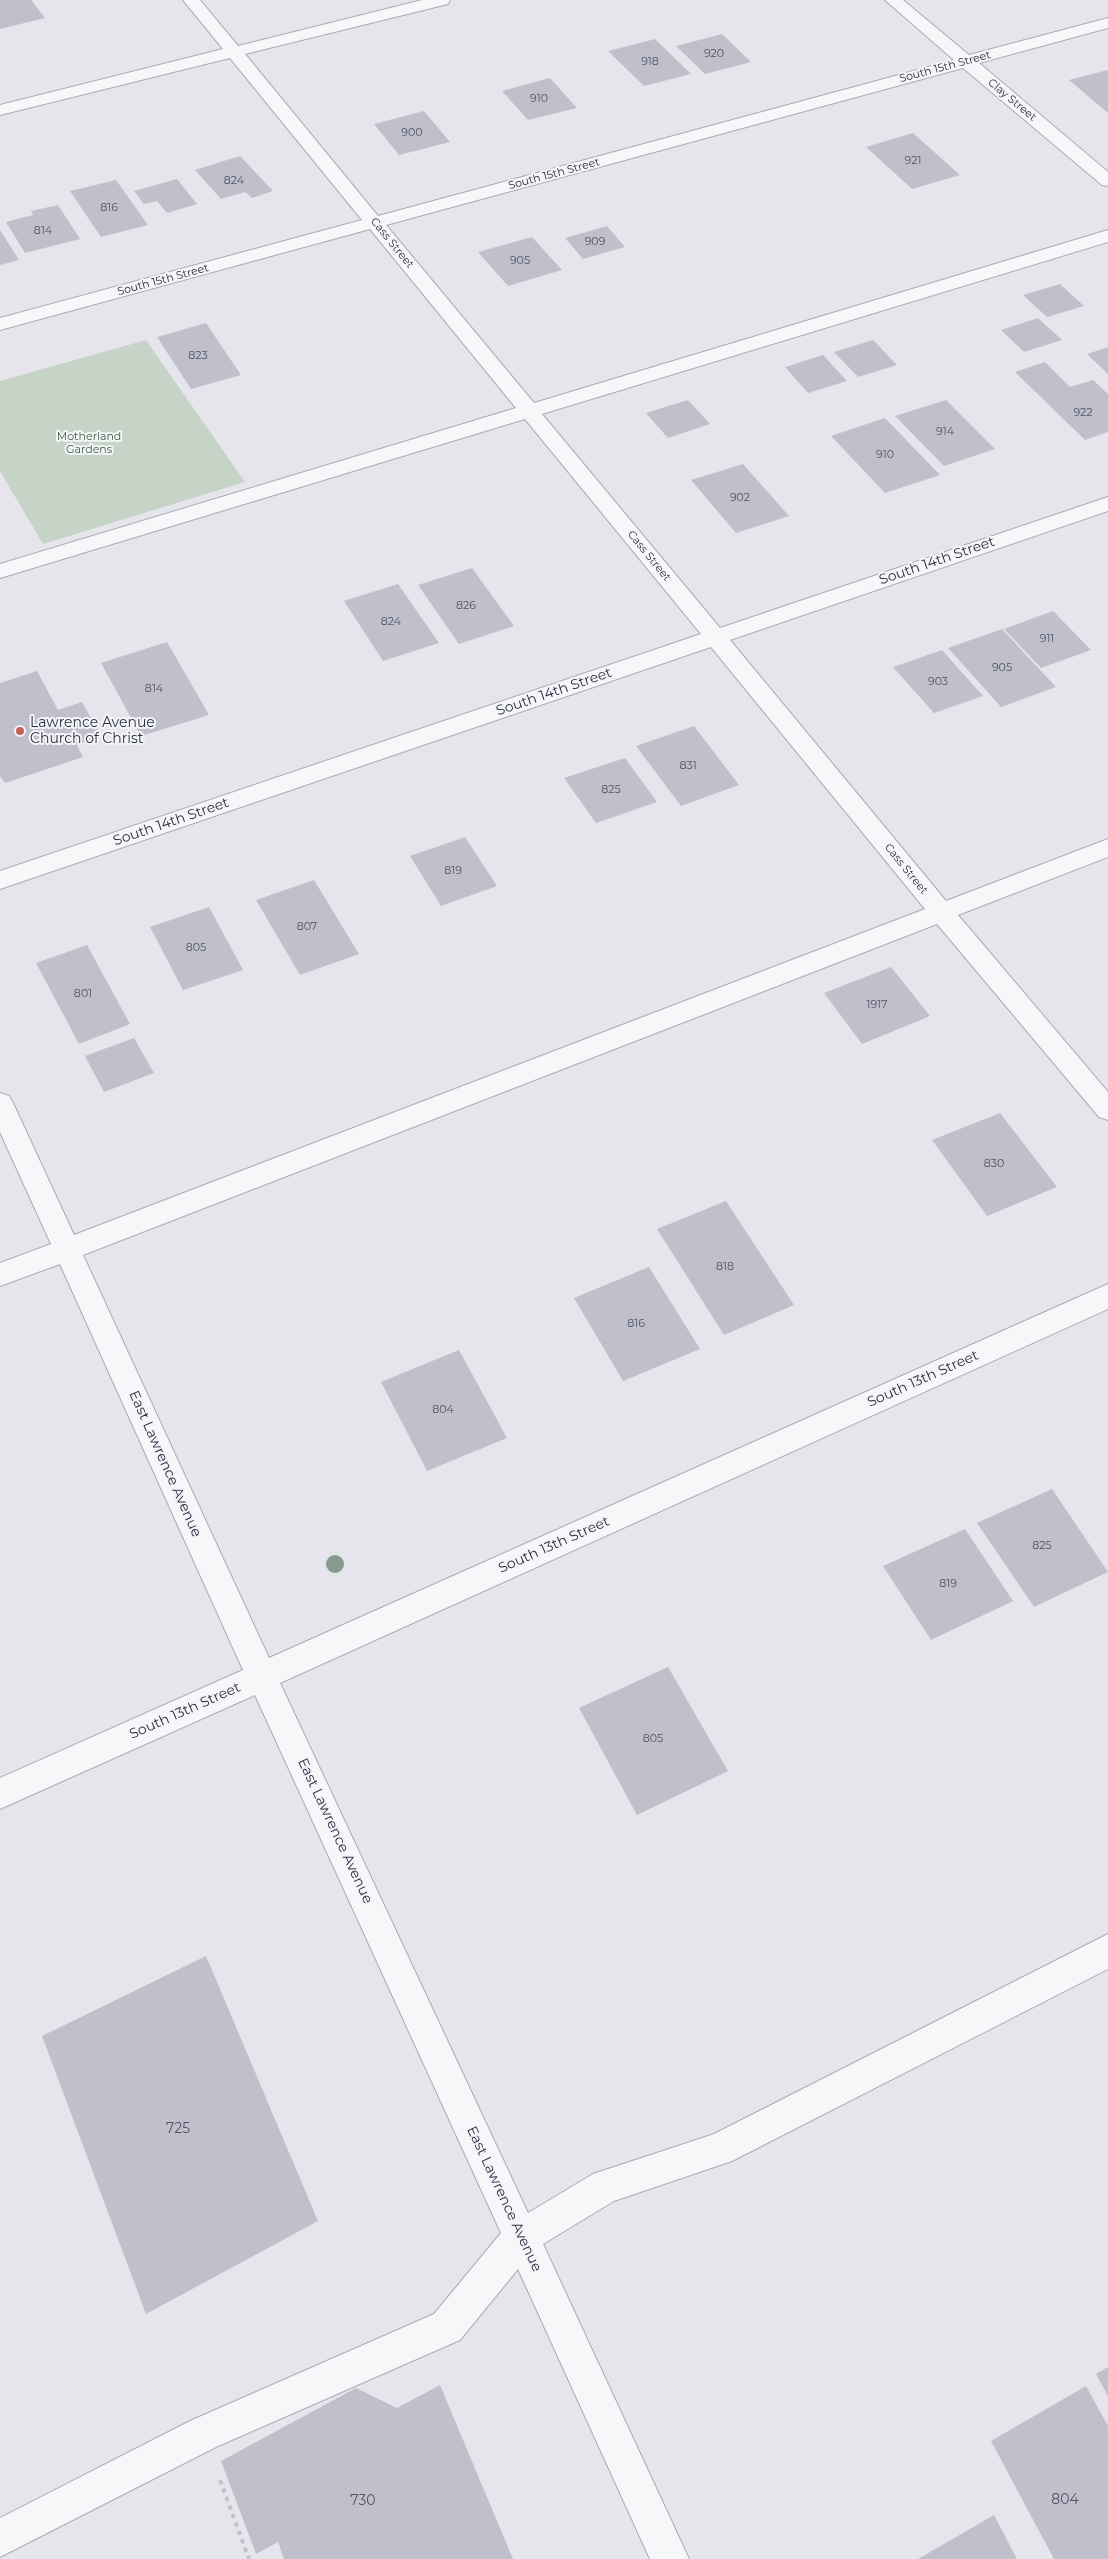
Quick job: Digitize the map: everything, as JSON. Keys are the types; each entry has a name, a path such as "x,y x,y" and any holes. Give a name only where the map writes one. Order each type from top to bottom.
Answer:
{"street":[{"name":"Cass Street","path":"191,0 942,913 1108,1110"},
{"path":"0,110 442,0"},
{"name":"Clay Street","path":"893,0 1108,180"},
{"name":"South 15th Street","path":"0,324 1108,23"},
{"path":"0,571 1108,236"},
{"name":"South 14th Street","path":"0,880 1108,504"},
{"path":"0,1274 1108,848"},
{"name":"East Lawrence Avenue","path":"0,1103 68,1248 262,1676 670,2559"},
{"name":"South 13th Street","path":"0,1794 1108,1296"},
{"path":"0,2538 203,2434 447,2327 521,2236 605,2186 720,2149 1108,1951"}],"path":[{"path":"203,2434 249,2559"}],"green space":[{"name":"Motherland Gardens","path":"146,340 245,482 43,544 0,471 0,381"}],"building":[{"path":"0,0 31,0 45,18 0,29"},
{"path":"722,34 751,62 705,74 676,46"},
{"path":"655,39 691,74 644,86 608,51"},
{"path":"1108,70 1108,113 1069,80"},
{"path":"550,78 577,108 528,120 502,91"},
{"path":"424,111 450,142 399,155 374,124"},
{"path":"913,133 960,175 912,189 866,147"},
{"path":"240,156 273,191 252,198 245,192 221,199 195,170"},
{"path":"177,179 197,204 167,213 157,201 144,204 134,191"},
{"path":"116,180 148,225 101,237 70,191"},
{"path":"58,205 80,239 25,253 6,222 33,215 31,211"},
{"path":"607,226 625,247 583,259 565,238"},
{"path":"0,230 19,260 0,265"},
{"path":"532,237 562,270 508,286 478,252"},
{"path":"1060,284 1084,306 1047,317 1023,295"},
{"path":"1038,318 1062,340 1024,352 1001,330"},
{"path":"206,323 241,375 191,389 157,337"},
{"path":"873,340 897,365 858,377 834,352"},
{"path":"1108,347 1108,374 1087,354"},
{"path":"823,355 847,381 808,393 785,367"},
{"path":"1045,362 1070,387 1093,380 1108,394 1108,432 1085,440 1015,372"},
{"path":"688,400 710,424 668,438 646,413"},
{"path":"946,400 995,449 944,466 895,416"},
{"path":"885,418 940,475 885,493 831,436"},
{"path":"743,464 789,516 736,533 691,480"},
{"path":"472,568 514,626 459,644 418,585"},
{"path":"398,584 439,643 383,661 344,601"},
{"path":"1053,611 1091,650 1041,668 1004,629"},
{"path":"1002,629 1056,687 1001,707 948,648"},
{"path":"167,642 209,715 141,736 101,663"},
{"path":"942,650 983,696 934,713 893,667"},
{"path":"37,671 58,710 82,702 101,736 77,745 83,757 5,783 0,776 0,683"},
{"path":"694,726 739,785 681,806 636,746"},
{"path":"625,758 657,802 596,823 564,778"},
{"path":"465,837 497,886 441,906 410,856"},
{"path":"314,880 359,954 300,975 256,900"},
{"path":"209,907 243,970 183,990 150,927"},
{"path":"87,945 130,1024 79,1044 36,963"},
{"path":"891,967 930,1016 862,1044 824,993"},
{"path":"134,1038 154,1073 104,1092 85,1056"},
{"path":"1000,1113 1057,1187 987,1216 932,1140"},
{"path":"726,1201 794,1305 724,1335 657,1229"},
{"path":"649,1267 700,1349 623,1381 574,1298"},
{"path":"459,1350 507,1438 427,1471 381,1382"},
{"path":"1052,1489 1108,1572 1034,1607 977,1523"},
{"path":"965,1529 1013,1601 931,1640 883,1566"},
{"path":"668,1667 728,1771 637,1815 579,1708"},
{"path":"206,1956 318,2221 146,2314 42,2036"},
{"path":"1108,2367 1108,2396 1096,2374"},
{"path":"440,2385 513,2559 284,2559 278,2542 256,2554 221,2461 356,2388 397,2408"},
{"path":"1086,2386 1108,2426 1108,2559 1054,2559 991,2441"},
{"path":"994,2515 1017,2559 918,2559"}],"place":[{"name":"Lawrence Avenue Church of Christ","path":"20,731"}]}
